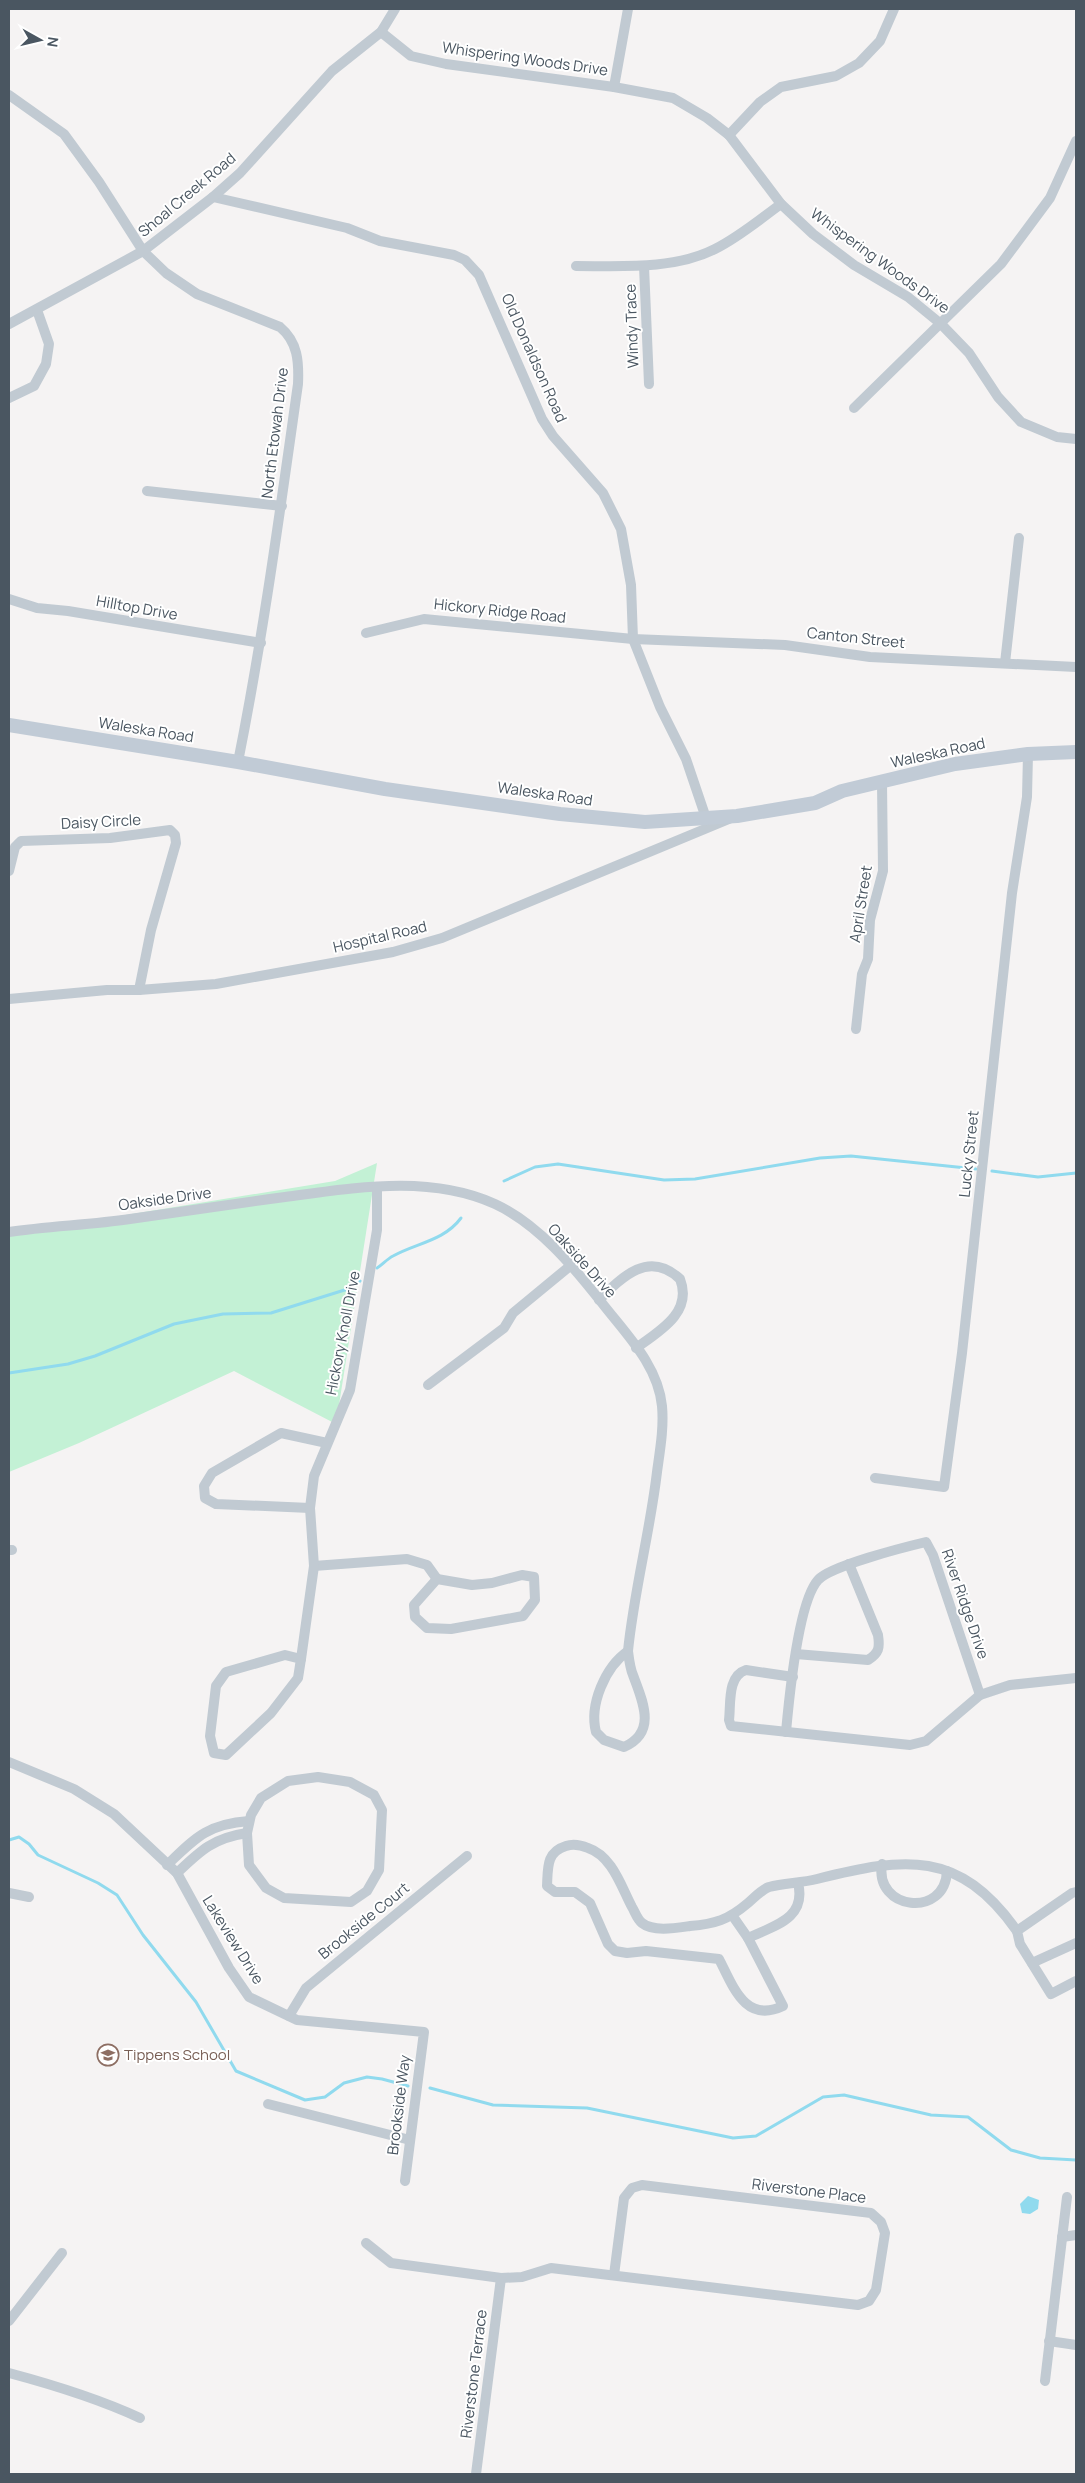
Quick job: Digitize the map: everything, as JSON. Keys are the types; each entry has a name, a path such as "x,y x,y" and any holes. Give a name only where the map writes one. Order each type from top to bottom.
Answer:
{"main road":[{"name":"Waleska Road","path":"9,725 238,762 385,789 560,814 645,822 737,816 815,803 842,790 955,764 1028,754 1076,752"}],"street":[{"name":"Shoal Creek Road","path":"9,324 143,251 213,197 240,173 332,71 381,32 395,9"},
{"path":"614,87 628,9"},
{"path":"729,135 760,102 781,87 836,76 859,63 880,41 894,9"},
{"name":"Whispering Woods Drive","path":"381,32 411,56 446,64 614,87 673,98 707,118 729,135 780,204 813,234 854,265 908,297 942,324 969,353 998,397 1022,422 1057,437 1076,439"},
{"name":"North Etowah Drive","path":"9,96 64,134 100,182 143,251 182,285 197,294 280,327 297,352 299,375 282,506 261,643 238,762"},
{"path":"854,408 942,324 1001,264 1045,205 1076,141"},
{"name":"Old Donaldson Road","path":"213,197 347,228 380,241 454,255 472,266 479,275 493,303 542,419 553,436 603,493 618,520 625,545 630,577 633,639 660,707 686,759 706,818"},
{"path":"576,266 644,266 713,250 742,234 780,204"},
{"name":"Windy Trace","path":"644,266 649,384"},
{"path":"9,398 34,386 46,364 49,344 37,310"},
{"path":"147,491 282,506"},
{"path":"1005,663 1020,538"},
{"name":"Hilltop Drive","path":"9,599 37,608 68,611 261,643"},
{"name":"Hickory Ridge Road","path":"366,633 424,619 633,639"},
{"name":"Canton Street","path":"633,639 784,645 870,657 1076,667"},
{"name":"Lucky Street","path":"875,1478 944,1487 963,1343 1012,893 1027,797 1028,754"},
{"name":"April Street","path":"856,1029 862,974 868,959 870,920 883,871 882,782"},
{"name":"Hospital Road","path":"9,998 216,984 393,952 442,938 737,816"},
{"name":"Daisy Circle","path":"9,872 15,846 20,841 118,837 170,830 174,835 176,843 151,930 139,990"},
{"name":"Oakside Drive","path":"9,1232 125,1220 234,1204 377,1187 434,1186 492,1203 509,1211 540,1234 570,1266 636,1348 649,1366 659,1386 663,1426 654,1498 632,1613 628,1652 632,1673 642,1697 645,1724 631,1745 624,1748 604,1740 596,1732 594,1711 602,1685 617,1659 628,1652"},
{"name":"Hickory Knoll Drive","path":"301,1659 285,1655 226,1672 216,1686 210,1736 214,1754 226,1755 271,1713 298,1678 301,1659 314,1566 310,1508 316,1469 350,1390 377,1230 377,1187"},
{"path":"599,1300 630,1273 642,1267 652,1265 664,1267 680,1279 684,1299 680,1308 673,1318 636,1348"},
{"path":"428,1385 504,1328 513,1314 570,1266"},
{"path":"310,1508 216,1504 205,1498 204,1486 212,1473 282,1433 327,1443"},
{"name":"River Ridge Drive","path":"786,1732 804,1608 818,1579 849,1564 926,1542 933,1554 980,1695"},
{"path":"314,1566 407,1559 427,1565 437,1579 472,1584 492,1583 522,1575 534,1577 535,1600 523,1616 451,1629 427,1628 415,1617 414,1605 437,1579"},
{"path":"796,1654 868,1660 877,1655 880,1646 878,1635 849,1564"},
{"path":"793,1677 746,1670 739,1672 734,1678 729,1720 731,1726 910,1745 919,1744 926,1741 980,1695 1010,1685 1076,1678"},
{"name":"Lakeview Drive","path":"9,1762 74,1789 114,1814 177,1873 229,1968 250,1997 297,2020 424,2032"},
{"path":"318,1777 350,1782 374,1795 382,1810 380,1870 367,1891 351,1902 284,1898 266,1888 249,1865 246,1833 262,1798 288,1781 318,1777"},
{"path":"167,1865 193,1840 211,1829 226,1823 250,1821"},
{"path":"177,1873 201,1850 216,1840 246,1833"},
{"path":"732,1915 748,1938 783,2006 764,2011 744,2003 719,1959 646,1951 627,1953 615,1951 608,1944 590,1903 575,1892 555,1892 547,1886 547,1866 557,1850 567,1846 581,1845 596,1851 606,1858 639,1919 652,1928 690,1926 723,1921 767,1888 882,1864 916,1864 947,1871 985,1893 1002,1909 1017,1931 1020,1944 1051,1994 1076,1980"},
{"name":"Brookside Court","path":"289,2016 306,1988 467,1856"},
{"path":"882,1864 882,1876 890,1893 901,1901 913,1904 926,1902 937,1895 944,1885 947,1871"},
{"path":"748,1938 792,1916 800,1899 798,1883"},
{"path":"1017,1931 1076,1892"},
{"path":"9,1893 28,1897"},
{"path":"1032,1963 1076,1943"},
{"name":"Brookside Way","path":"404,2181 424,2032"},
{"path":"268,2104 410,2140"},
{"name":"Riverstone Place","path":"366,2244 391,2263 501,2278 522,2277 551,2268 858,2305 869,2301 876,2290 885,2233 881,2222 871,2213 642,2185 632,2188 624,2198 614,2275"},
{"path":"1045,2381 1067,2197"},
{"path":"1062,2237 1076,2235"},
{"path":"9,2321 62,2253"},
{"name":"Riverstone Terrace","path":"476,2474 501,2278"},
{"path":"1049,2341 1076,2345"},
{"path":"9,2373 70,2389 104,2401 140,2418"}],"green space":[{"path":"377,1163 336,1424 234,1371 79,1443 9,1472 9,1234 335,1181"}],"water":[{"path":"1028,2196 1039,2200 1038,2209 1030,2214 1022,2213 1020,2204"}],"waterway":[{"path":"504,1181 535,1167 558,1164 664,1180 695,1179 820,1158 851,1156 976,1169"},
{"path":"992,1171 1038,1177 1076,1173"},
{"path":"377,1268 393,1256 438,1237 454,1226 461,1218"},
{"path":"9,1373 68,1364 95,1356 174,1324 223,1314 271,1313 351,1288 360,1281"},
{"path":"9,1840 19,1837 29,1844 38,1855 98,1883 117,1895 143,1935 196,2002 236,2071 305,2100 325,2097 344,2083 367,2077 408,2086"},
{"path":"430,2088 493,2105 587,2108 733,2138 756,2136 823,2097 844,2095 931,2115 968,2117 1011,2150 1040,2158 1076,2160"}],"place":[{"name":"Tippens School","path":"108,2055"}]}
